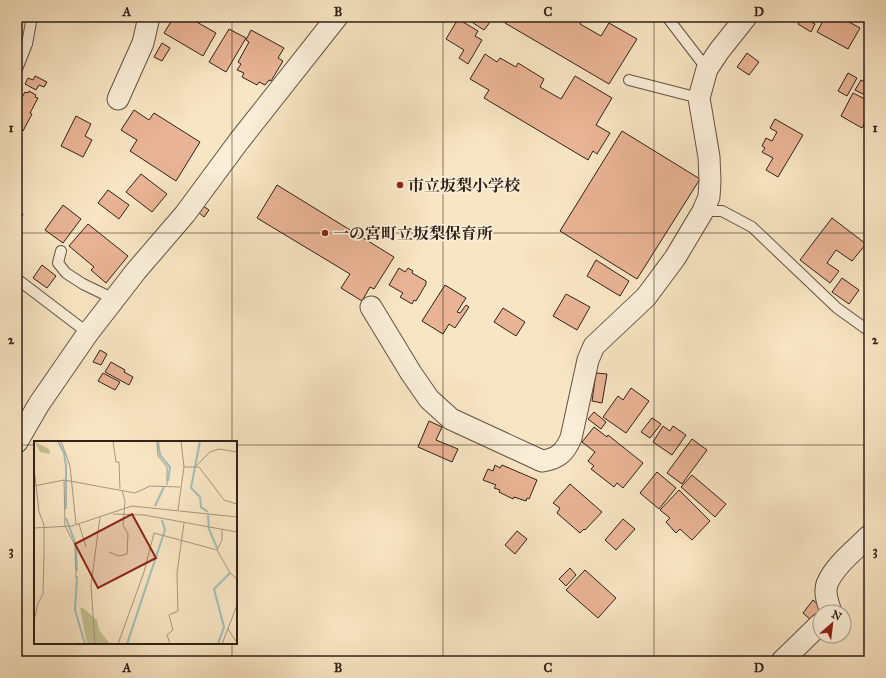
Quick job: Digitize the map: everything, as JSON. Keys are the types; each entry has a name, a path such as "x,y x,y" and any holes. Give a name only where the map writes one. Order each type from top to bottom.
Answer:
{"street":[{"path":"118,99 143,43 149,17"},
{"path":"17,442 39,404 88,333 136,271 185,214 239,141 337,17"},
{"path":"371,306 411,373 429,399 451,419 542,461 553,460 567,447 571,438 588,360 594,346 646,297 675,258 703,211 708,197 710,182 709,157 699,98 707,68 746,17"},
{"path":"829,604 827,585 838,566 869,536"},
{"path":"782,661 812,632"}],"lane":[{"path":"17,69 27,44 32,17"},
{"path":"667,17 707,68"},
{"path":"629,80 699,98"},
{"path":"703,211 722,211 752,227 837,308 869,331"},
{"path":"61,251 58,263 66,274 114,299"},
{"path":"17,279 88,333"}],"building":[{"path":"174,17 184,22 188,17 216,33 203,56 164,33"},
{"path":"464,17 494,17 484,30"},
{"path":"508,17 584,17 580,24 601,36 609,23 637,39 609,84 505,23"},
{"path":"802,17 815,24 811,32 798,24"},
{"path":"807,17 816,17 814,21"},
{"path":"825,17 840,17 860,28 848,49 817,32"},
{"path":"458,19 478,31 475,36 482,40 468,64 459,58 464,50 446,39"},
{"path":"229,29 246,38 226,72 209,62"},
{"path":"251,30 284,48 278,58 283,61 271,81 269,80 265,85 259,82 257,85 242,77 244,73 237,70 241,64 238,62 249,42 246,40"},
{"path":"162,43 170,48 162,61 154,57"},
{"path":"747,53 759,62 749,75 737,67"},
{"path":"485,54 497,62 500,58 516,67 518,63 544,79 540,87 561,99 575,76 612,98 596,125 610,133 597,154 593,151 588,160 484,98 489,90 470,79"},
{"path":"848,73 857,78 847,96 838,91"},
{"path":"35,76 47,82 44,87 39,85 36,90 25,84 28,78 33,80"},
{"path":"861,80 869,84 869,97 855,90"},
{"path":"29,91 38,98 23,131 17,128 17,106 25,92 28,93"},
{"path":"853,93 869,101 869,115 862,128 841,116"},
{"path":"134,110 149,120 154,113 200,142 176,181 130,151 137,140 121,130"},
{"path":"76,116 91,124 85,136 92,140 83,157 61,146"},
{"path":"775,119 803,135 778,177 766,170 773,158 762,152 765,148 762,146 766,138 772,141 777,132 770,128"},
{"path":"622,131 700,179 637,279 560,231"},
{"path":"141,174 167,194 152,212 126,192"},
{"path":"277,185 394,257 374,289 370,287 362,301 341,288 350,274 257,218"},
{"path":"108,190 129,205 119,219 98,203"},
{"path":"63,205 81,219 63,243 45,230"},
{"path":"203,206 209,210 204,217 198,212"},
{"path":"17,210 23,214 17,226"},
{"path":"832,218 866,244 852,261 836,250 827,263 839,271 830,283 800,260"},
{"path":"88,224 128,256 106,283 91,270 94,267 69,246"},
{"path":"596,260 629,281 620,296 587,276"},
{"path":"42,265 56,276 47,288 33,278"},
{"path":"399,268 405,272 408,268 413,271 412,273 426,281 426,284 416,301 414,300 412,304 400,297 403,293 389,285"},
{"path":"842,278 859,290 849,304 832,292"},
{"path":"445,285 466,298 457,312 460,313 466,305 469,307 455,328 449,324 443,334 422,321"},
{"path":"566,294 590,307 577,330 553,316"},
{"path":"503,308 525,322 516,336 494,322"},
{"path":"100,350 107,354 101,365 93,362"},
{"path":"111,362 125,370 124,372 133,377 129,385 105,372"},
{"path":"103,373 120,382 115,390 98,381"},
{"path":"596,373 607,374 602,403 592,401"},
{"path":"631,388 649,401 626,433 603,417 618,396 623,400"},
{"path":"594,412 606,422 601,429 588,419"},
{"path":"652,418 661,424 650,438 641,432"},
{"path":"429,421 442,427 436,440 458,449 452,462 418,447"},
{"path":"663,426 670,431 673,426 686,435 672,455 653,442"},
{"path":"594,427 607,437 608,435 643,463 623,488 617,483 614,487 591,469 594,466 588,461 595,452 582,442"},
{"path":"692,439 707,450 682,484 667,473"},
{"path":"495,465 500,468 502,465 537,480 529,499 527,498 526,501 514,497 513,499 499,492 500,490 494,488 496,485 483,480 488,469 493,471"},
{"path":"657,472 676,488 659,509 640,493"},
{"path":"692,475 726,504 715,517 681,487"},
{"path":"570,484 602,512 585,530 584,529 580,533 557,513 560,508 553,503"},
{"path":"679,490 710,521 692,540 680,529 676,533 666,522 670,518 660,510"},
{"path":"623,519 635,529 616,550 605,540"},
{"path":"517,531 527,539 515,554 505,545"},
{"path":"570,568 576,575 566,586 559,579"},
{"path":"585,570 616,598 598,618 566,590"},
{"path":"813,600 818,604 812,604 812,621 803,613"}],"place":[{"name":"市立坂梨小学校","path":"400,185"},
{"name":"一の宮町立坂梨保育所","path":"325,233"}]}
